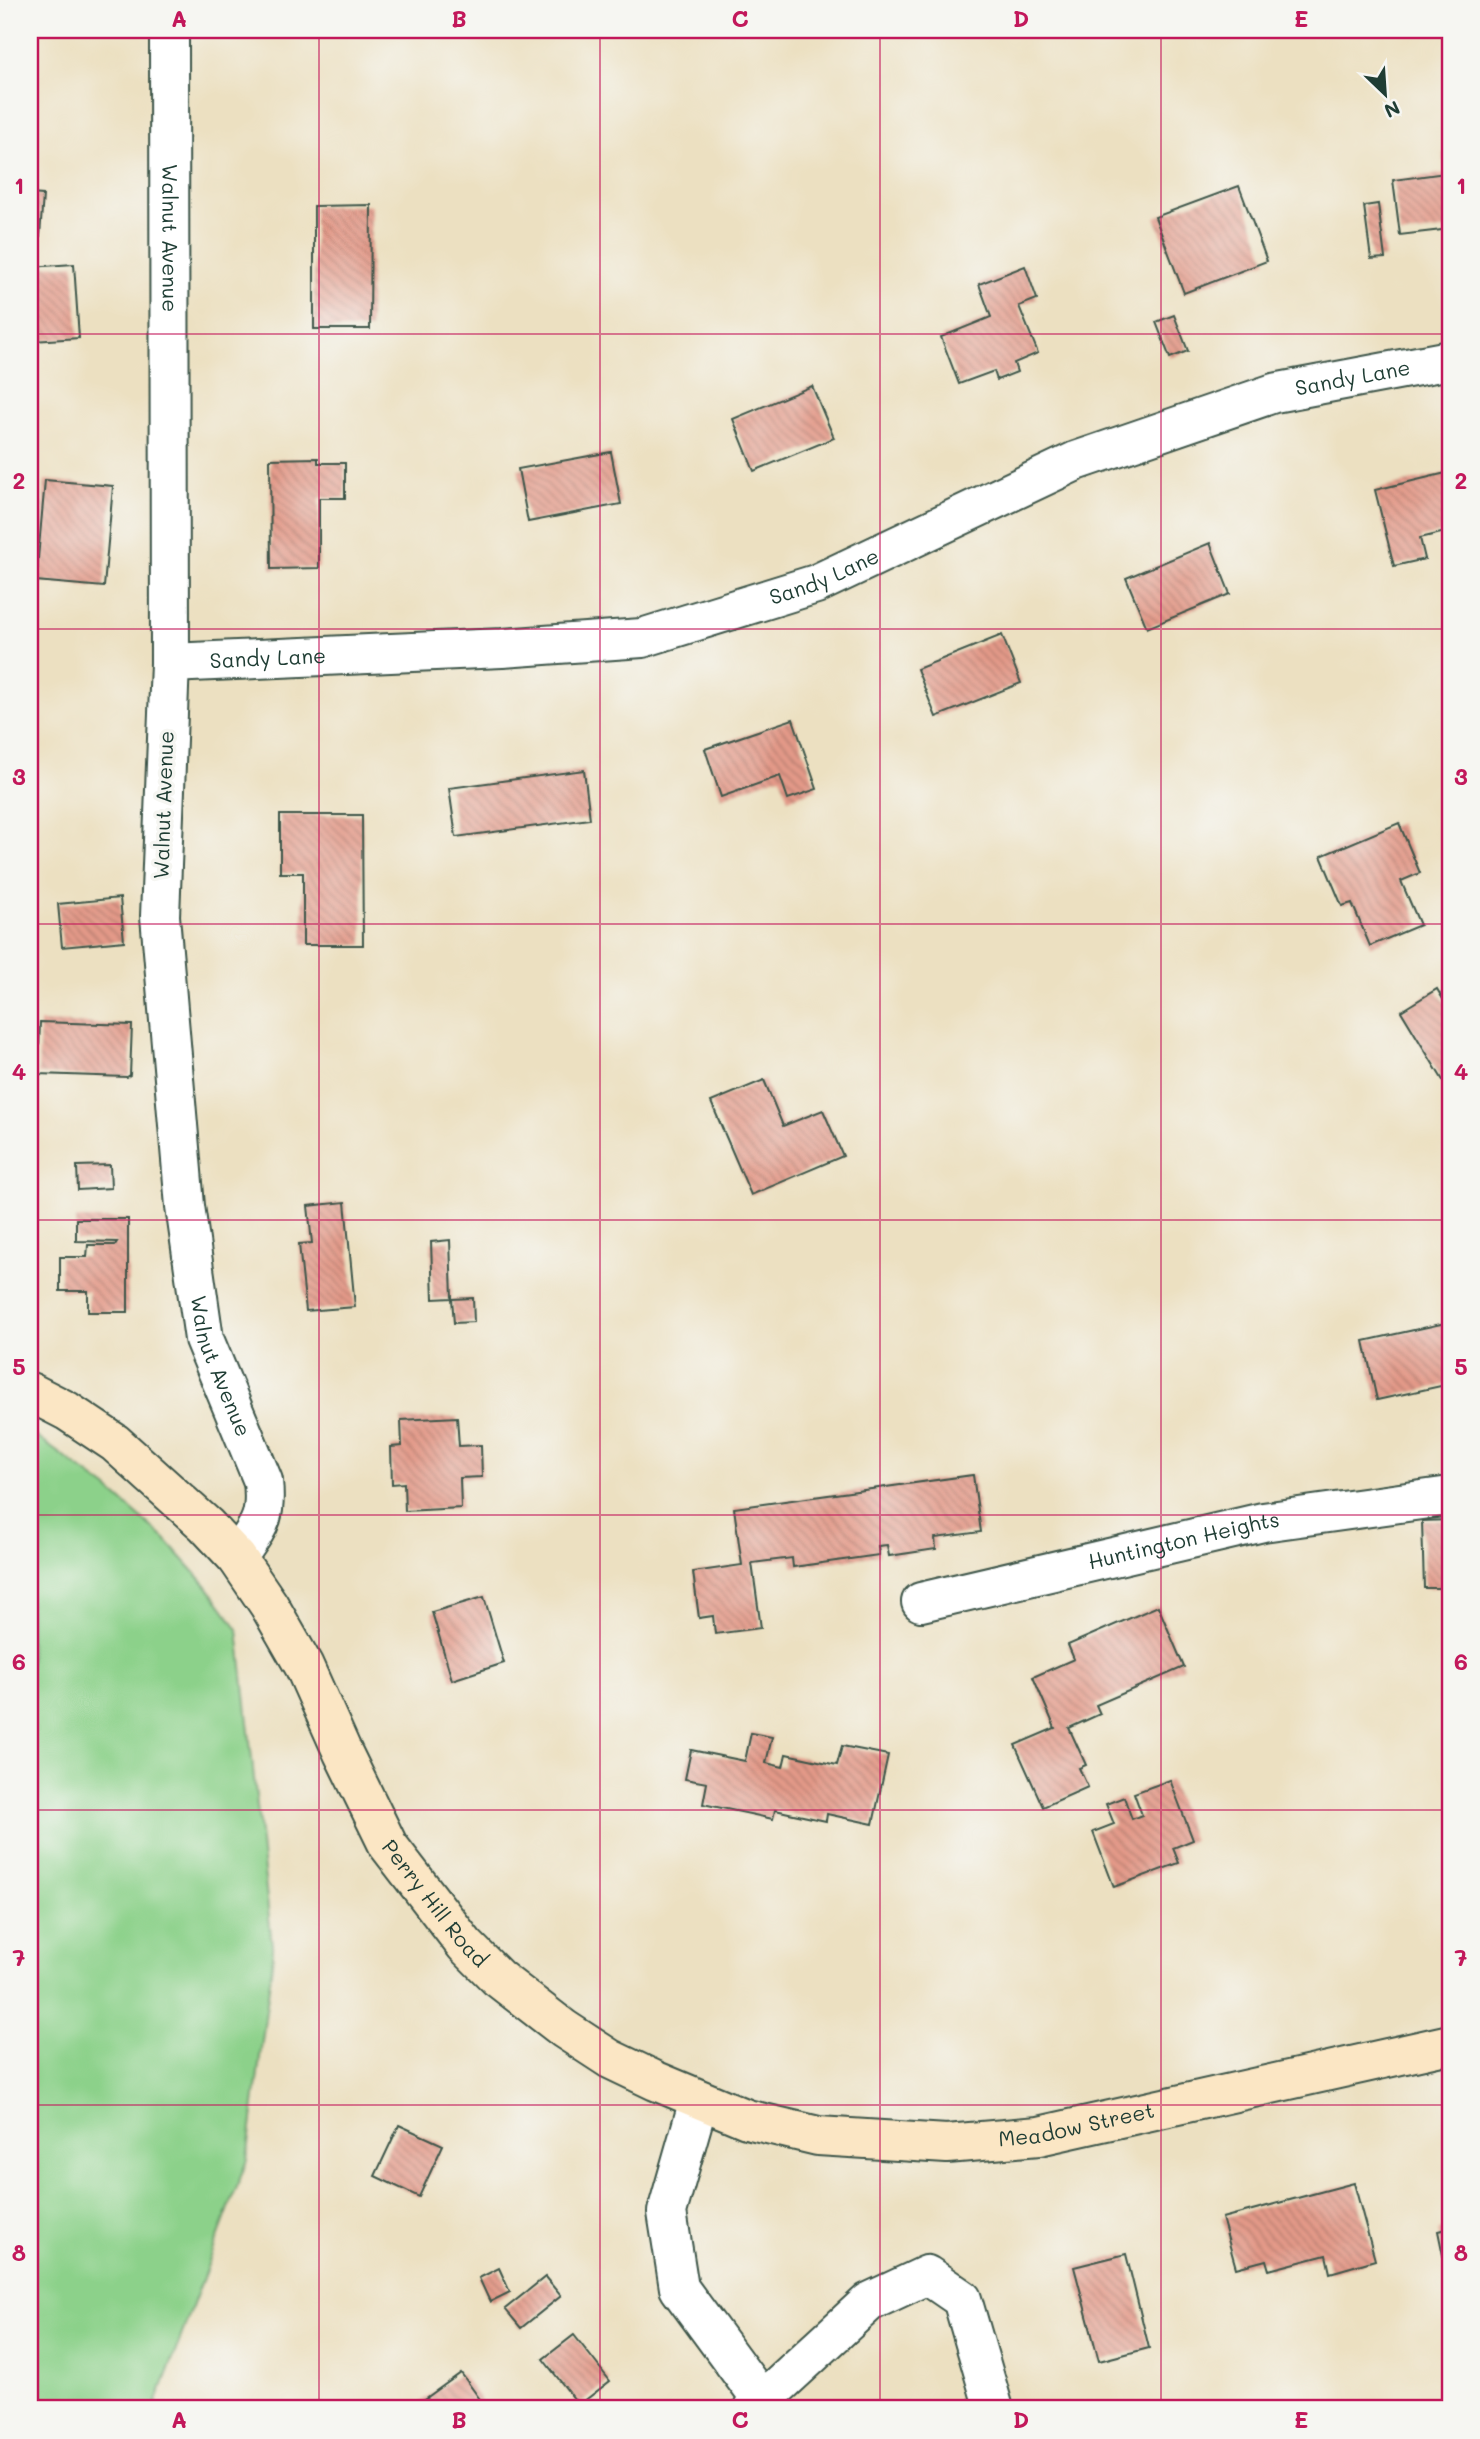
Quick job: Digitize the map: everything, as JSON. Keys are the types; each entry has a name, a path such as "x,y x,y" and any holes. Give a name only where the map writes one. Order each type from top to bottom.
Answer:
{"street":[{"name":"Walnut Avenue","path":"169,30 170,663 160,916 185,1206 204,1339 263,1480 265,1499 262,1522 237,1558"},
{"name":"Sandy Lane","path":"170,663 502,648 642,638 816,584 1076,461 1102,452 1274,393 1450,360"},
{"name":"Perry Hill Road","path":"30,1392 66,1411 115,1443 206,1525 237,1558 269,1605 304,1666 388,1845 465,1945 498,1978 564,2029 610,2059 699,2100"},
{"name":"Huntington Heights","path":"921,1602 1263,1522 1450,1496"},
{"name":"Meadow Street","path":"699,2100 747,2119 818,2136 947,2144 1039,2136 1450,2044"},
{"path":"699,2100 667,2212 679,2288 758,2405 869,2302 927,2275 962,2299 994,2409"}],"green space":[{"path":"30,1432 107,1488 165,1539 206,1585 238,1629 273,1955 247,2160 154,2409 30,2409"}],"building":[{"path":"1450,152 1450,229 1400,235 1393,180 1446,173 1443,153"},
{"path":"1239,186 1267,261 1184,293 1155,217"},
{"path":"30,194 43,195 40,236 30,235"},
{"path":"1378,204 1385,258 1371,259 1364,206"},
{"path":"371,205 370,329 314,329 314,206"},
{"path":"74,264 79,338 33,341 30,267"},
{"path":"1025,266 1037,299 1019,306 1038,353 1014,363 1017,372 997,380 994,371 959,384 941,337 991,317 979,284"},
{"path":"1174,315 1188,351 1170,358 1156,322"},
{"path":"812,386 834,438 754,471 733,419"},
{"path":"611,452 621,504 528,522 518,469"},
{"path":"318,458 318,463 345,463 345,498 319,498 319,568 271,569 270,459"},
{"path":"1450,472 1450,531 1420,538 1425,559 1394,566 1375,490"},
{"path":"45,480 113,486 104,587 36,581"},
{"path":"1210,543 1230,594 1147,628 1126,578"},
{"path":"1002,635 1021,683 936,717 917,669"},
{"path":"793,719 817,789 788,799 780,776 721,797 705,749"},
{"path":"584,770 590,819 456,837 449,788"},
{"path":"280,815 362,815 363,945 303,945 303,873 280,873"},
{"path":"1399,823 1420,873 1401,881 1420,925 1370,946 1352,903 1342,906 1321,856"},
{"path":"120,898 124,941 62,947 58,904"},
{"path":"1437,989 1450,1011 1450,1092 1401,1011"},
{"path":"40,1022 132,1025 130,1075 38,1074"},
{"path":"764,1080 783,1126 823,1110 843,1156 751,1195 711,1102"},
{"path":"110,1165 111,1188 78,1190 77,1166"},
{"path":"345,1202 355,1307 306,1311 299,1244 312,1243 308,1206"},
{"path":"76,1219 128,1219 128,1312 88,1312 88,1291 60,1291 60,1257 87,1257 88,1245 115,1245 117,1242 76,1241"},
{"path":"450,1240 452,1298 433,1299 431,1242"},
{"path":"473,1298 474,1322 454,1323 452,1299"},
{"path":"1450,1322 1450,1384 1377,1400 1364,1341"},
{"path":"457,1417 459,1446 481,1445 482,1477 460,1478 461,1508 405,1511 404,1483 392,1484 391,1447 402,1446 401,1420"},
{"path":"973,1475 981,1532 935,1538 936,1549 889,1556 887,1545 878,1546 879,1555 793,1567 792,1558 752,1563 761,1628 715,1634 713,1616 699,1618 693,1572 742,1565 734,1508"},
{"path":"1450,1520 1450,1588 1424,1588 1422,1521"},
{"path":"484,1597 504,1663 452,1680 432,1612"},
{"path":"1158,1606 1184,1667 1096,1705 1100,1714 1069,1728 1086,1765 1079,1768 1088,1787 1043,1807 1015,1745 1055,1728 1033,1677 1074,1659 1068,1645"},
{"path":"751,1733 772,1737 766,1763 783,1767 786,1754 837,1765 842,1746 888,1755 873,1824 827,1814 826,1821 775,1810 773,1819 703,1804 707,1783 685,1779 691,1750 745,1761"},
{"path":"1170,1780 1193,1840 1173,1848 1179,1863 1114,1887 1093,1832 1114,1824 1106,1804 1124,1797 1132,1819 1142,1815 1134,1793"},
{"path":"399,2125 443,2145 419,2197 375,2176"},
{"path":"1354,2183 1375,2260 1330,2273 1326,2255 1269,2270 1266,2260 1236,2268 1222,2218"},
{"path":"1450,2228 1450,2284 1449,2284 1438,2231"},
{"path":"1126,2254 1149,2348 1099,2361 1074,2267"},
{"path":"499,2268 510,2292 490,2302 479,2278"},
{"path":"545,2277 561,2296 521,2328 505,2309"},
{"path":"574,2335 610,2381 579,2405 543,2359"},
{"path":"461,2373 487,2409 411,2409"}]}
